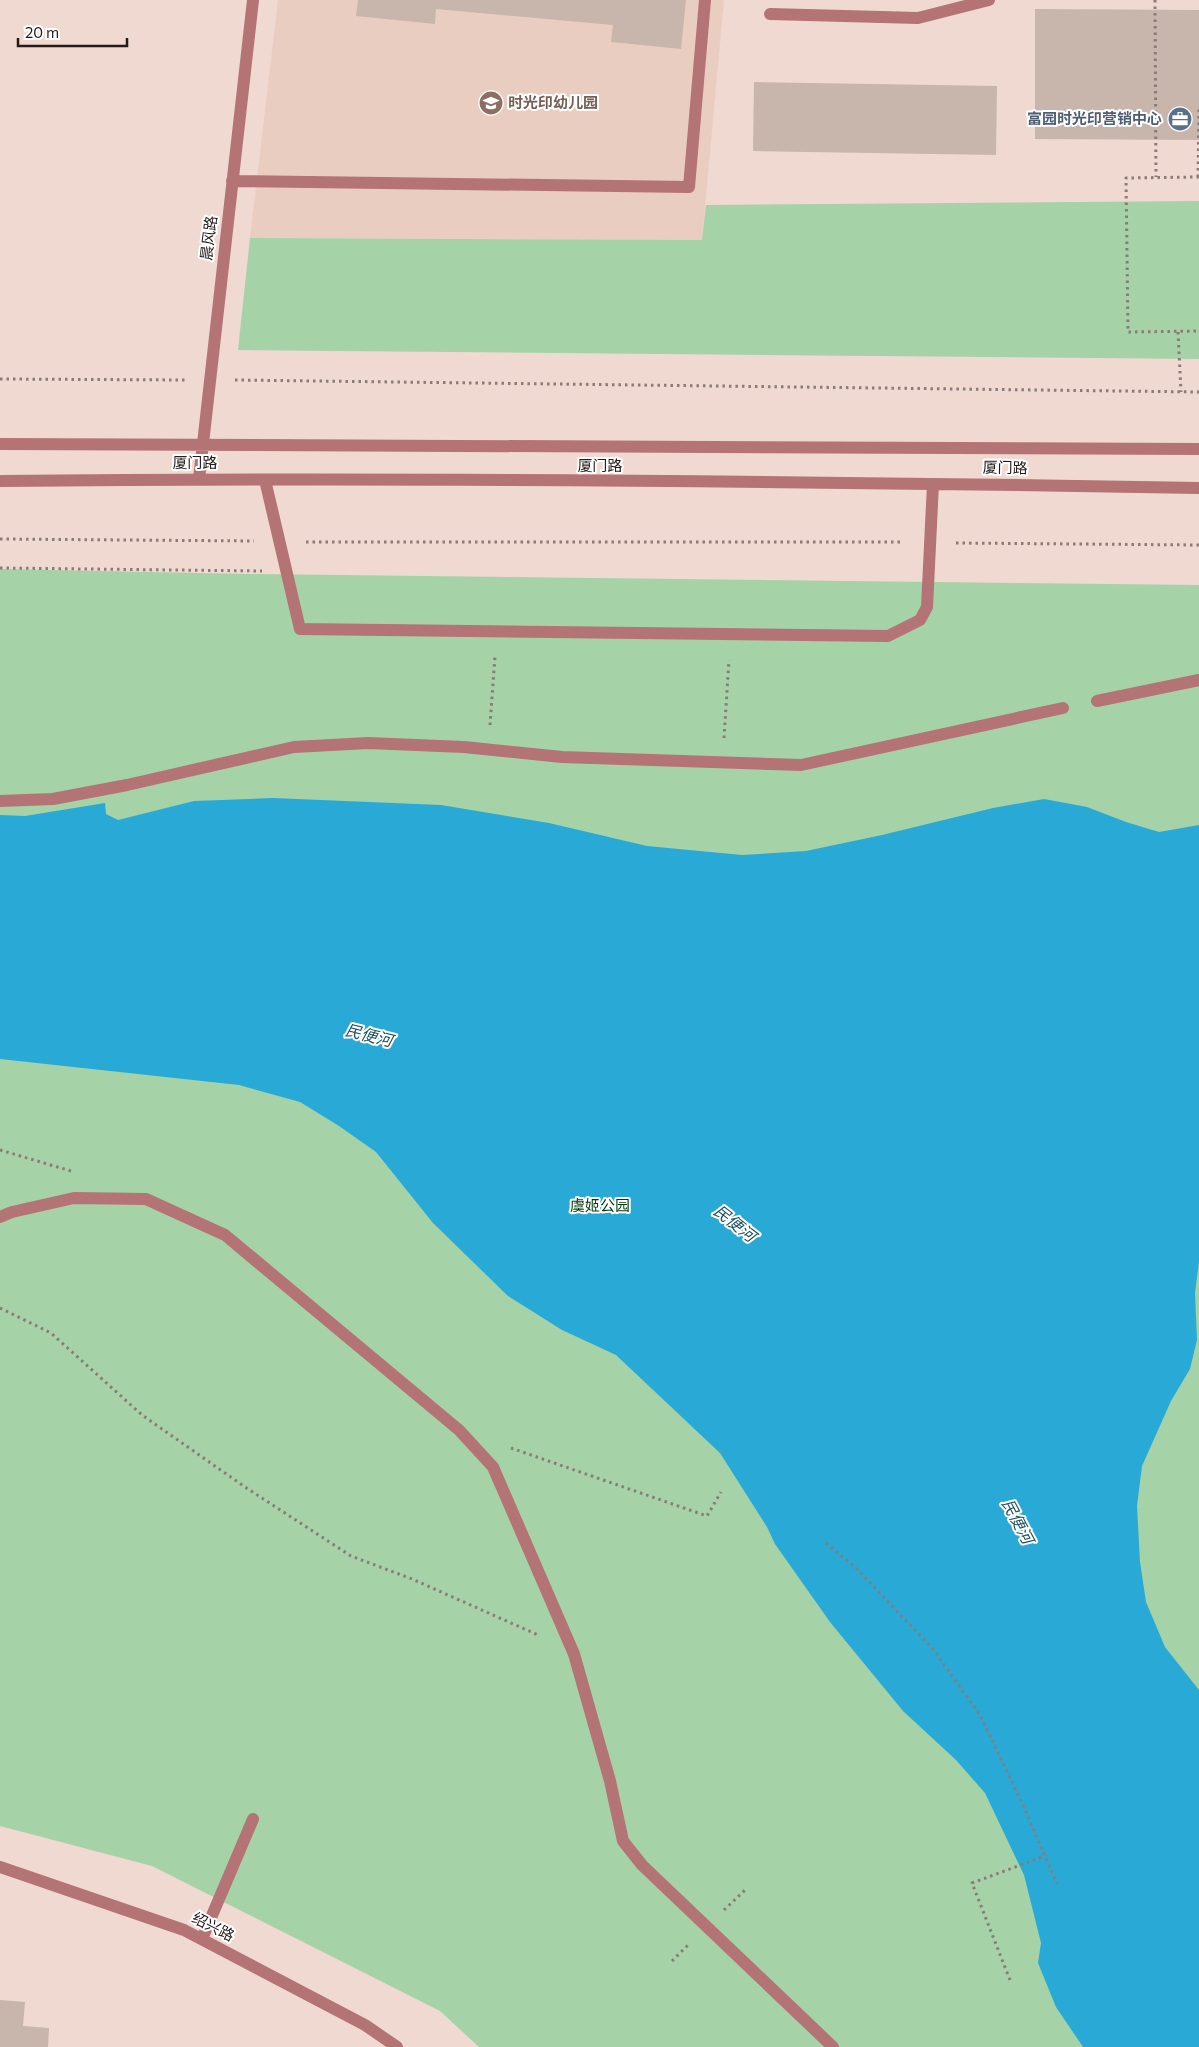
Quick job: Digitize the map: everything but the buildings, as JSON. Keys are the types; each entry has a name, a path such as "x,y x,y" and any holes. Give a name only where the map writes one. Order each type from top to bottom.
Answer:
{"street":[{"name":"晨风路","path":"199,479 253,0"},
{"path":"232,181 689,187 705,0"},
{"path":"770,14 918,18 988,0"},
{"name":"厦门路","path":"0,444 1199,449"},
{"name":"厦门路","path":"0,481 199,479 933,484 1199,488"},
{"path":"265,480 300,629 888,636 920,620 927,607 933,484"},
{"path":"1097,701 1199,680"},
{"path":"0,801 53,799 127,785 294,747 368,743 488,750 562,757 801,765 1063,708"},
{"path":"0,1217 12,1212 74,1198 146,1199 225,1235 459,1430 493,1467 574,1654 610,1780 623,1841 642,1865 833,2047"},
{"path":"202,1939 253,1819"},
{"name":"绍兴路","path":"0,1867 184,1930 365,2025 397,2047"}],"path":[{"path":"1155,0 1156,177"},
{"path":"1199,107 1199,177 1126,178 1128,332 1199,331"},
{"path":"1178,332 1181,392"},
{"path":"0,379 1199,392"},
{"path":"0,539 280,542 930,542 1199,545"},
{"path":"0,568 287,572"},
{"path":"488,750 496,631"},
{"path":"723,762 731,634"},
{"path":"0,1308 51,1333 142,1415 245,1487 351,1556 446,1594 531,1632 574,1654"},
{"path":"505,1446 707,1516 721,1492"},
{"path":"826,1543 856,1568 932,1649 980,1715 1046,1856 1057,1884"},
{"path":"1010,1980 972,1883 1046,1856"}],"shaded area":[{"name":"时光印幼儿园","path":"278,0 724,0 702,240 250,238"}],"green space":[{"path":"1199,201 1199,359 238,350 250,238 702,240 706,205"},
{"name":"虞姬公园","path":"0,569 248,574 1199,585 1199,2047 479,2047 440,2011 152,1866 0,1826"}],"water":[{"name":"民便河","path":"273,798 441,805 549,823 647,846 742,855 806,851 993,808 1044,799 1087,807 1159,832 1199,825 1199,1261 1195,1293 1197,1340 1190,1369 1171,1401 1142,1466 1137,1506 1140,1562 1146,1602 1165,1647 1199,1690 1199,2047 1083,2047 1056,2007 1038,1963 1041,1943 1024,1875 985,1793 956,1760 903,1711 830,1622 775,1544 767,1527 720,1453 616,1355 562,1330 508,1296 433,1223 376,1152 300,1102 239,1085 0,1059 0,815 25,816 105,803 106,814 118,820 194,801"}],"place":[{"name":"时光印幼儿园","path":"491,103"},
{"name":"富园时光印营销中心","path":"1180,119"}]}
